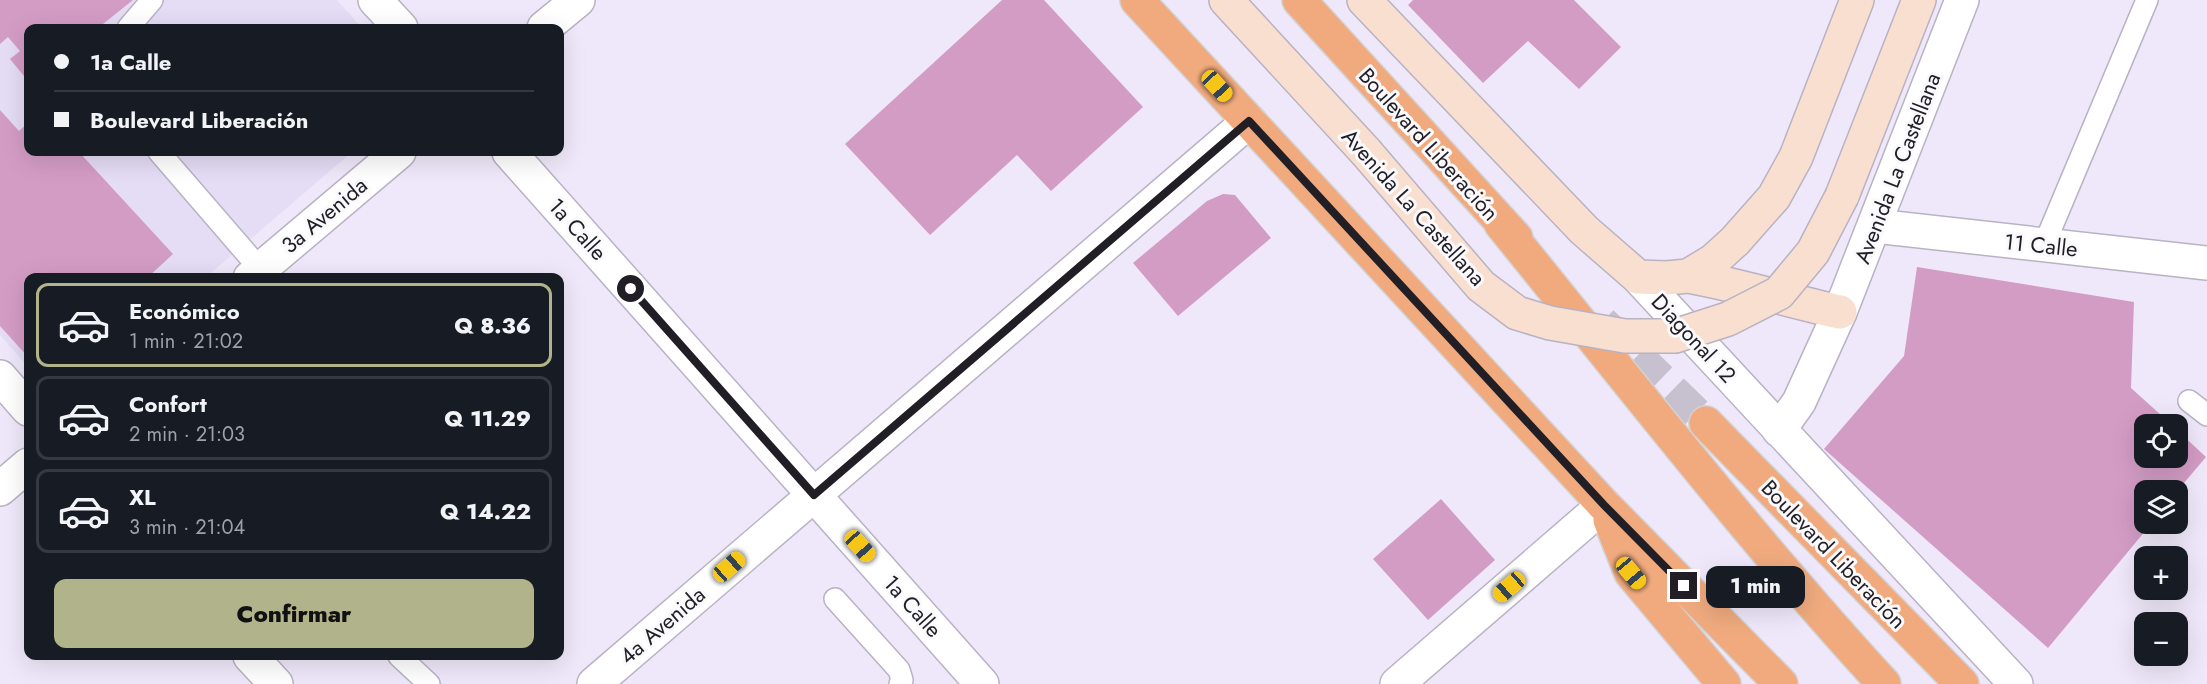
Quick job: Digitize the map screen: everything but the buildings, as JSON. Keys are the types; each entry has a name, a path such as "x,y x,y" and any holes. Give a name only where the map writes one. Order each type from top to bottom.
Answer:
{"highway":[{"path":"1137,0 1604,505 1781,684"},
{"name":"Boulevard Liberación","path":"1299,0 1501,224 1563,284"},
{"path":"1501,224 1825,620 1884,684"},
{"name":"Boulevard Liberación","path":"1706,423 1962,684"},
{"path":"1604,505 1631,573 1724,684"}],"main road":[{"name":"Avenida La Castellana","path":"1226,0 1366,152 1481,286 1517,313 1550,323 1625,336 1675,336 1728,319 1779,293 1813,252 1842,196 1919,0"},
{"path":"1688,276 1713,261 1735,241 1774,197 1796,157 1857,0"},
{"name":"Diagonal 12","path":"1371,2 1584,230 1638,277"},
{"path":"1638,277 1688,276 1727,283 1788,301 1840,312"}],"street":[{"path":"375,0 396,24"},
{"path":"549,24 578,0"},
{"name":"Avenida La Castellana","path":"1779,430 1799,402 1840,312 1962,0"},
{"name":"4a Avenida","path":"594,684 1249,121"},
{"name":"3a Avenida","path":"255,273 394,156"},
{"name":"1a Calle","path":"513,156 982,684"},
{"name":"11 Calle","path":"1875,226 2207,263"},
{"name":"Diagonal 12","path":"1638,277 2016,684"},
{"path":"0,377 24,404"},
{"path":"0,489 24,468"},
{"path":"1397,684 1604,505"},
{"path":"254,660 276,684"}],"lane":[{"path":"131,24 152,0"},
{"path":"2044,245 2147,0"},
{"path":"162,156 255,273"},
{"path":"2189,401 2207,415"},
{"path":"836,599 899,670 902,680 900,684"},
{"path":"403,660 429,684"}],"shaded area":[{"path":"0,0 337,0 358,24 24,24 24,156 347,156 211,273 24,273 24,362 0,335"}],"tunnel":[{"path":"1602,322 1706,423"}],"route":[{"path":"631,289 814,495 1249,121 1604,505 1684,586"}]}
